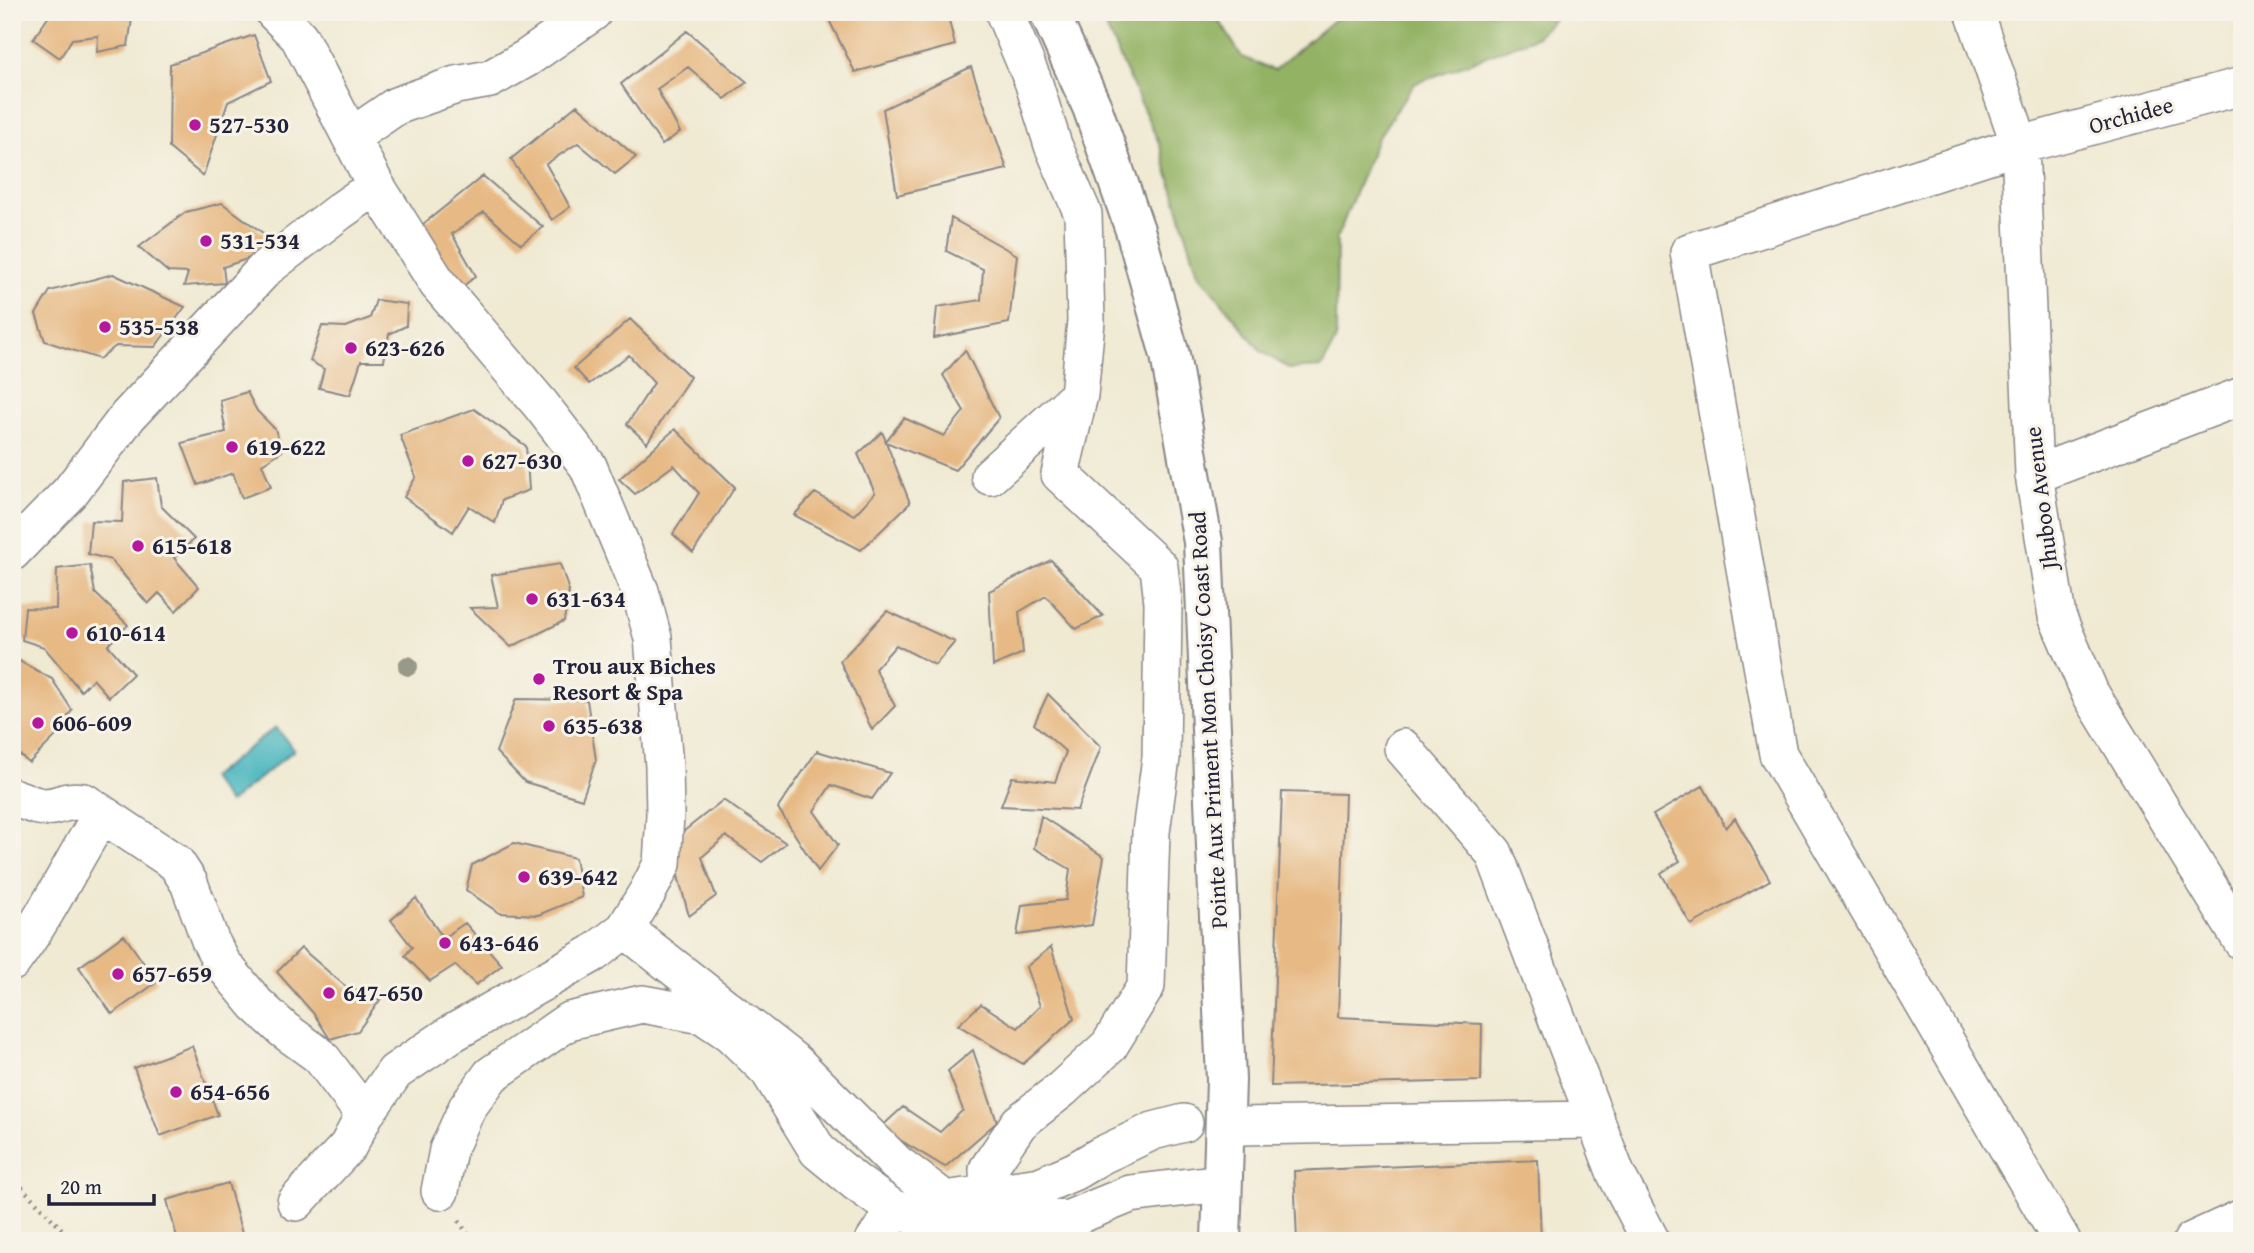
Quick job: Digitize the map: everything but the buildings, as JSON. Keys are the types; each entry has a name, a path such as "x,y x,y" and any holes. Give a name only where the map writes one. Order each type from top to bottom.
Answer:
{"main road":[{"name":"Pointe Aux Priment Mon Choisy Coast Road","path":"1049,12 1091,107 1135,230 1170,355 1203,542 1226,1080 1221,1241"}],"street":[{"path":"274,12 299,37 376,186 438,284 541,405 588,466 640,590 653,638 664,766 662,864 625,929 586,958 451,1034 395,1072 363,1110 348,1146 296,1202"},
{"path":"351,137 396,106 456,85 490,79 527,58 593,12"},
{"path":"989,1193 988,1169 1019,1124 1109,1046 1146,986 1150,832 1161,758 1163,603 1159,567 1060,474 1079,395 1086,321 1083,214 1053,145 1033,81 1004,12"},
{"name":"Jhuboo Avenue","path":"1974,12 2020,145 2034,475 2057,616 2090,693 2242,941"},
{"name":"Orchidee","path":"2062,1241 1778,754 1689,252 2020,145 2242,86"},
{"path":"12,552 69,492 128,416 266,268 376,186"},
{"path":"990,476 1079,395"},
{"path":"2034,475 2242,396"},
{"path":"1403,748 1494,853 1616,1174 1651,1241"},
{"path":"12,797 41,807 56,806 69,799 84,802 176,863 190,883 210,940 222,963 256,1004 284,1030 320,1056 363,1110"},
{"path":"12,962 62,885 102,814"},
{"path":"625,929 796,1063 896,1163 945,1200 1040,1186 1153,1131 1184,1123"},
{"path":"586,958 614,1009"},
{"path":"440,1191 448,1150 467,1108 491,1075 569,1021 642,1004 703,1015 730,1033 769,1072 818,1151 857,1184 892,1208 938,1224 980,1226 1017,1220 1069,1219 1130,1194 1223,1183"},
{"path":"1242,1126 1596,1120"},
{"path":"874,1241 887,1222 892,1208"},
{"path":"2192,1241 2242,1218"}],"path":[{"path":"12,1177 74,1241"}],"green space":[{"path":"1099,12 1214,12 1242,57 1274,70 1343,12 1562,12 1536,37 1414,84 1377,139 1337,238 1336,339 1322,367 1290,369 1261,351 1198,273 1159,143"}],"water":[{"path":"276,727 294,750 229,803 210,778"}],"place":[{"name":"527-530","path":"195,125"},
{"name":"531-534","path":"206,241"},
{"name":"535-538","path":"105,327"},
{"name":"623-626","path":"351,348"},
{"name":"619-622","path":"232,447"},
{"name":"627-630","path":"468,461"},
{"name":"615-618","path":"138,546"},
{"name":"631-634","path":"532,599"},
{"name":"610-614","path":"72,633"},
{"name":"Trou aux Biches Resort & Spa","path":"539,679"},
{"name":"606-609","path":"38,723"},
{"name":"635-638","path":"549,726"},
{"name":"639-642","path":"524,877"},
{"name":"643-646","path":"445,943"},
{"name":"657-659","path":"118,974"},
{"name":"647-650","path":"329,993"},
{"name":"654-656","path":"176,1092"}]}
